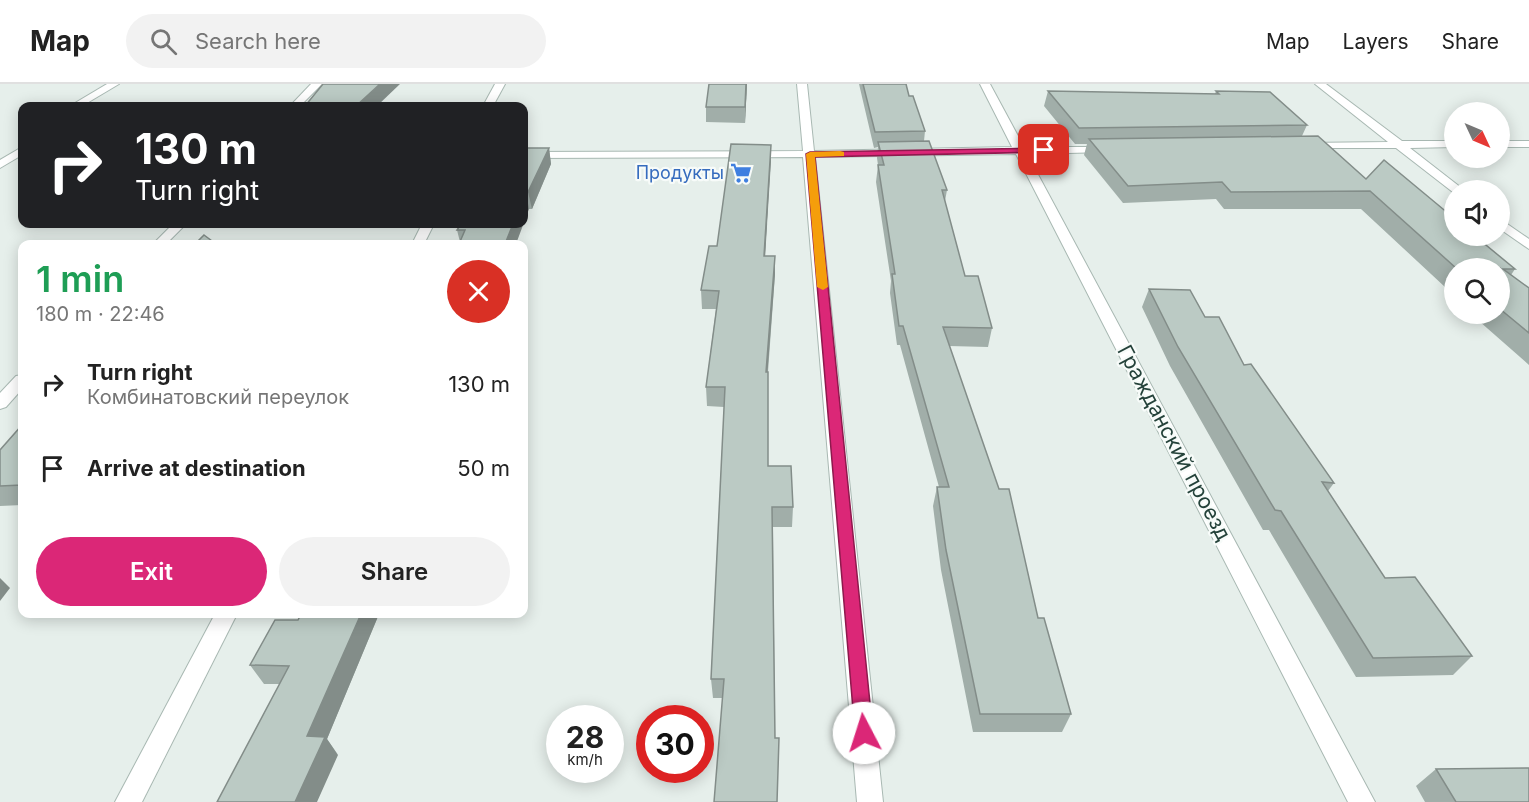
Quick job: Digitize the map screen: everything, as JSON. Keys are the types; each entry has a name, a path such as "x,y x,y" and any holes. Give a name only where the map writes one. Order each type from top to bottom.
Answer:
{"street":[{"path":"82,102 114,84"},
{"path":"299,102 316,84"},
{"path":"491,102 500,84"},
{"path":"802,84 870,802"},
{"name":"Гражданский проезд","path":"985,84 1362,802"},
{"path":"1320,84 1445,180"},
{"path":"1292,146 1444,144"},
{"path":"1510,144 1529,144"},
{"path":"528,155 810,154 1115,149"},
{"path":"0,154 18,153"},
{"path":"0,165 18,154"},
{"path":"163,240 176,228"},
{"path":"1510,231 1529,245"},
{"path":"0,403 18,384"},
{"path":"128,802 224,618"}],"building":[{"path":"323,84 380,84 360,102 308,102"},
{"path":"709,84 746,84 745,107 706,107"},
{"path":"863,84 906,84 909,96 913,96 925,131 875,132"},
{"path":"1048,91 1219,94 1216,91 1270,92 1307,125 1079,128"},
{"path":"1318,136 1366,179 1384,160 1444,210 1444,246 1487,246 1502,258 1445,258 1370,191 1231,192 1222,182 1128,186 1089,139"},
{"path":"929,141 947,190 942,190 965,276 978,276 992,328 943,327 999,489 1009,489 1038,618 1044,618 1071,714 980,714 946,550 937,487 949,487 903,326 899,326 892,274 895,274 878,165 884,165 878,142"},
{"path":"731,144 771,145 764,256 775,256 766,372 768,372 768,466 791,466 793,507 772,507 775,738 779,738 777,802 714,802 724,679 711,679 725,387 706,387 719,291 701,290 709,246 717,246"},
{"path":"528,148 549,148 528,192"},
{"path":"458,228 511,228 507,240 461,240 465,230 457,230"},
{"path":"204,235 211,240 199,240"},
{"path":"1510,274 1529,288 1529,333 1510,317"},
{"path":"1149,289 1190,290 1205,317 1219,317 1244,365 1251,364 1334,483 1322,482 1385,578 1415,577 1472,656 1373,658 1281,511 1275,510 1178,347"},
{"path":"18,430 18,485 0,486 0,450"},
{"path":"299,618 359,618 307,736 325,737 295,802 217,802 289,666 250,665 275,620 298,620"},
{"path":"1529,768 1529,802 1456,802 1436,769"}],"slow traffic":[{"path":"823,287 810,154 840,154"}],"place":[{"name":"Продукты","path":"741,173"}],"route":[{"path":"864,733 810,154 1044,150"}]}
